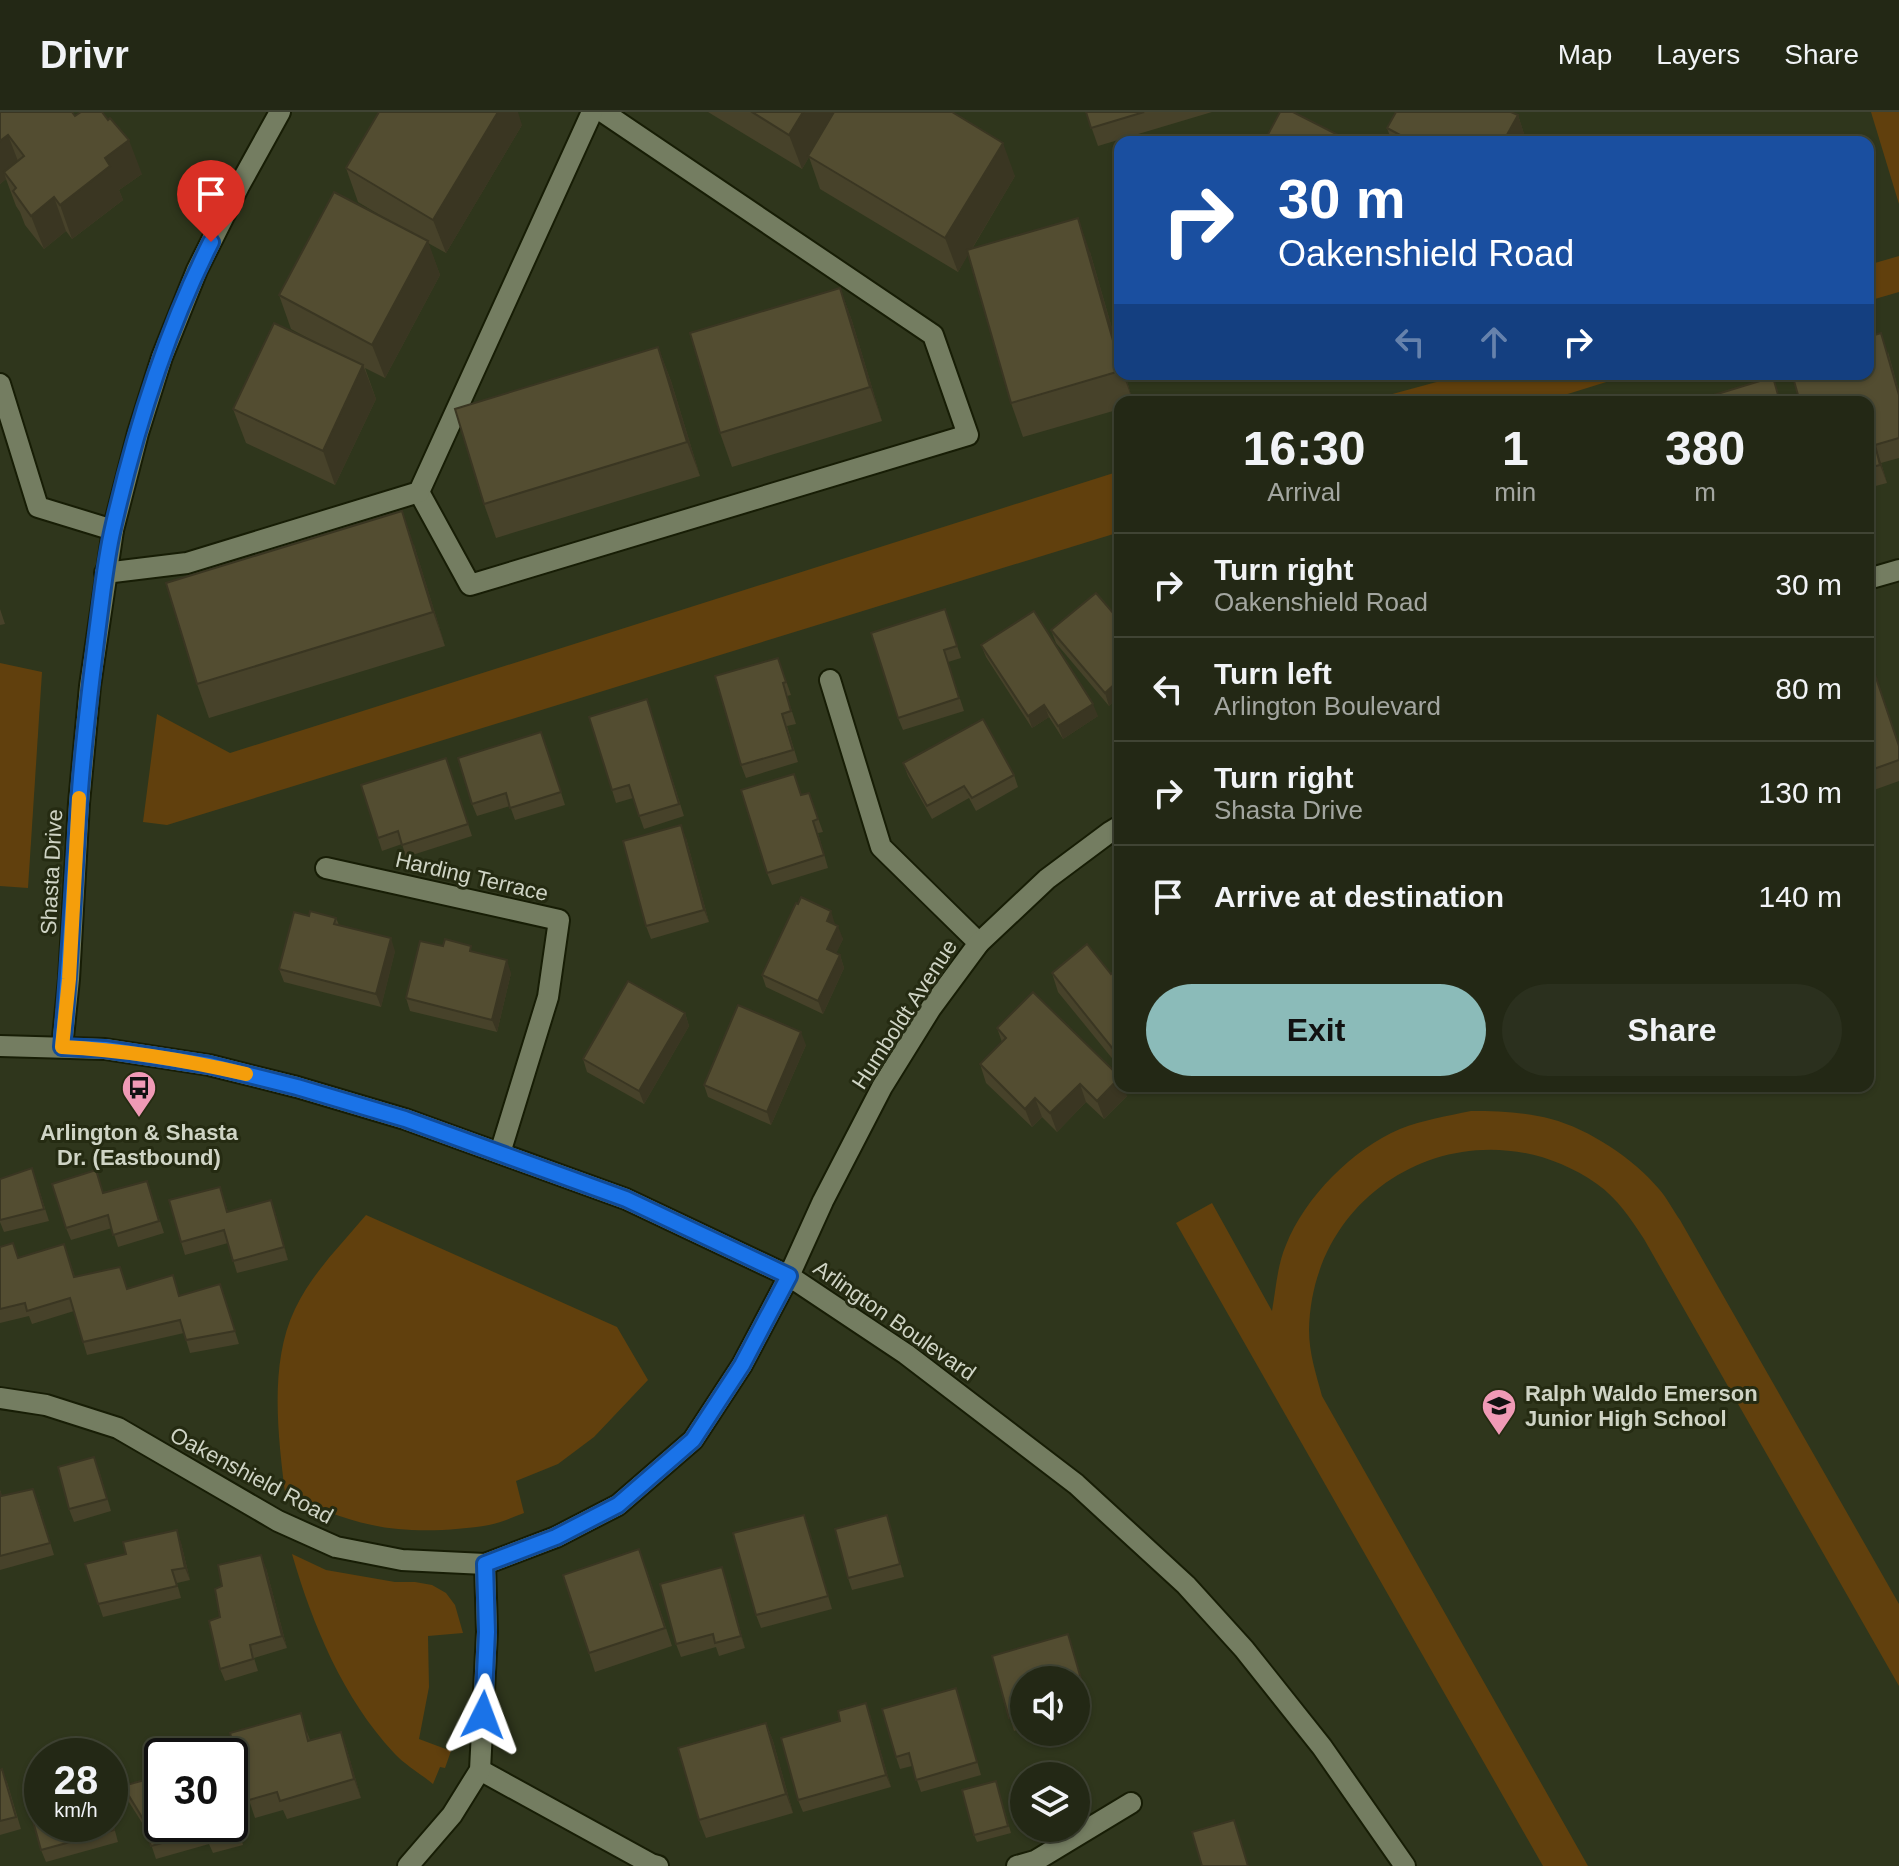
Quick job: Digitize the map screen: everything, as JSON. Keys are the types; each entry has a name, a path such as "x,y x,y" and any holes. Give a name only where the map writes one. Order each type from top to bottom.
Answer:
{"street":[{"name":"Shasta Drive","path":"62,1047 90,686 113,530 162,357 197,270 280,112"},
{"path":"105,573 187,563 419,492 589,114 933,335 968,435 470,585 419,492"},
{"path":"0,384 38,507 113,530"},
{"path":"1874,577 1899,570"},
{"path":"830,680 881,847 979,943"},
{"name":"Humboldt Avenue","path":"789,1276 823,1201 882,1087 931,1008 979,943 1047,879 1114,830"},
{"name":"Harding Terrace","path":"326,868 559,920 548,997 500,1153"},
{"name":"Arlington Boulevard","path":"0,1046 105,1049 209,1065 297,1087 405,1119 626,1199 789,1276 906,1354 1076,1484 1186,1585 1244,1649 1312,1734 1405,1866"},
{"name":"Oakenshield Road","path":"0,1398 46,1405 118,1428 278,1521 336,1547 402,1560 485,1564 556,1537 618,1505 693,1440 742,1365 789,1276"},
{"path":"408,1866 452,1815 480,1770 487,1632 485,1564"},
{"path":"480,1770 658,1866"},
{"path":"1017,1866 1035,1861 1131,1803"}],"shaded area":[{"path":"1871,112 1899,112 1899,204"},
{"path":"1899,256 1899,292 1874,299 1874,263"},
{"path":"1444,380 1613,380 1561,396 1385,396"},
{"path":"1114,473 1114,534 167,825 143,822 157,714 230,753"},
{"path":"0,663 42,672 28,888 0,886"},
{"path":"1471,1111 1521,1113 1566,1124 1610,1146 1659,1189 1680,1220 1899,1604 1899,1686 1644,1239 1623,1209 1597,1184 1550,1160 1501,1150 1453,1154 1408,1169 1369,1196 1338,1232 1317,1277 1309,1339 1322,1396 1588,1866 1543,1866 1176,1223 1212,1203 1272,1311 1279,1269 1294,1227 1332,1176 1365,1149 1400,1129"},
{"path":"366,1215 617,1327 648,1380 594,1437 558,1464 516,1481 524,1513 498,1523 475,1527 400,1529 350,1519 285,1493 278,1400 281,1352 287,1330 310,1283"},
{"path":"292,1554 326,1570 432,1585 446,1593 455,1605 463,1633 428,1636 429,1687 419,1739 451,1751 445,1768 440,1767 433,1784 394,1753 345,1685 320,1634"}],"building":[{"path":"0,112 72,112 75,116 81,112 102,112 129,140 105,158 110,166 60,205 54,197 31,216 4,172 24,156 8,135 0,141"},
{"path":"379,112 498,112 433,220 346,168"},
{"path":"752,112 803,112 789,135"},
{"path":"834,112 952,112 1003,143 945,238 808,156"},
{"path":"1086,112 1144,112 1091,128"},
{"path":"1280,112 1293,112 1340,136 1267,136"},
{"path":"1396,112 1511,112 1518,115 1506,136 1402,136 1387,128"},
{"path":"334,192 428,241 372,345 279,295"},
{"path":"1078,218 1114,344 1114,373 1011,403 967,250"},
{"path":"840,288 870,387 720,433 690,333"},
{"path":"274,323 363,365 323,451 233,409"},
{"path":"1881,333 1899,395 1899,438 1875,445 1880,465 1874,466 1874,396 1798,396 1794,380 1874,380 1874,335"},
{"path":"658,347 687,442 484,504 455,409"},
{"path":"1763,380 1774,380 1778,396 1711,396"},
{"path":"402,511 433,612 197,684 166,583"},
{"path":"1096,593 1114,614 1114,685 1105,693 1051,630"},
{"path":"945,609 957,646 944,650 959,698 898,718 871,633"},
{"path":"1034,611 1093,704 1058,726 1044,705 1028,716 981,645"},
{"path":"778,658 791,711 782,714 793,750 741,765 715,676"},
{"path":"1874,672 1899,746 1899,760 1874,769"},
{"path":"647,699 679,804 639,816 629,785 612,790 589,717"},
{"path":"983,719 1014,775 972,798 964,786 927,806 903,763"},
{"path":"541,732 561,792 510,808 506,793 472,804 458,758"},
{"path":"446,758 468,824 402,845 398,831 378,838 361,785"},
{"path":"794,774 801,795 809,793 818,819 813,821 824,855 767,873 741,790"},
{"path":"681,825 704,910 646,926 623,841"},
{"path":"801,897 831,911 827,921 838,926 827,949 840,955 818,1001 762,975"},
{"path":"310,911 336,918 334,924 391,938 376,994 279,969 294,912 309,916"},
{"path":"445,939 471,946 470,951 507,960 492,1020 406,998 420,941 443,946"},
{"path":"1087,944 1111,974 1114,971 1114,1050 1052,973"},
{"path":"628,981 685,1013 639,1091 583,1059"},
{"path":"1033,992 1114,1071 1114,1083 1097,1101 1080,1084 1050,1113 1035,1098 1025,1109 980,1064 1006,1038 997,1028"},
{"path":"738,1005 801,1032 767,1112 704,1085"},
{"path":"32,1168 44,1209 0,1220 0,1179"},
{"path":"96,1170 103,1193 147,1181 159,1221 113,1235 108,1215 66,1228 52,1184"},
{"path":"220,1187 227,1212 271,1200 284,1247 233,1261 224,1230 181,1242 169,1200"},
{"path":"13,1243 18,1258 64,1244 74,1277 120,1267 127,1289 173,1275 179,1296 220,1284 235,1331 186,1340 180,1320 83,1342 70,1298 27,1311 25,1303 0,1309 0,1247"},
{"path":"94,1457 107,1499 69,1509 58,1467"},
{"path":"33,1489 50,1543 0,1556 0,1492 1,1496"},
{"path":"804,1515 828,1596 756,1615 733,1533"},
{"path":"887,1515 900,1564 848,1578 835,1529"},
{"path":"177,1530 185,1568 172,1570 177,1586 98,1604 85,1564 126,1554 123,1542"},
{"path":"639,1549 665,1628 589,1653 563,1575"},
{"path":"261,1555 282,1636 250,1645 253,1659 220,1669 209,1621 220,1617 215,1589 222,1586 218,1565"},
{"path":"722,1567 741,1636 715,1643 713,1634 676,1644 660,1584"},
{"path":"1068,1634 1077,1666 1010,1666 1009,1718 992,1656"},
{"path":"956,1688 977,1762 916,1780 909,1753 896,1757 882,1709"},
{"path":"866,1703 886,1775 798,1800 781,1738 840,1721 838,1711"},
{"path":"301,1713 308,1741 341,1732 354,1779 280,1801 277,1792 249,1800 248,1738 231,1738 230,1733"},
{"path":"766,1723 786,1794 699,1820 678,1748"},
{"path":"0,1770 16,1817 0,1821"},
{"path":"144,1780 144,1822 128,1794 128,1785"},
{"path":"996,1781 1008,1826 974,1835 962,1790"},
{"path":"1234,1820 1248,1866 1202,1866 1192,1832"},
{"path":"39,1842 70,1842 41,1850"}],"slow traffic":[{"path":"79,798 62,1047 105,1049 209,1065 246,1074"}],"place":[{"name":"Arlington & Shasta Dr. (Eastbound)","path":"139,1119"},
{"name":"Ralph Waldo Emerson Junior High School","path":"1499,1437"}],"route":[{"path":"211,242 162,357 138,433 105,573 79,803 62,1047 105,1049 209,1065 405,1119 626,1199 789,1276 742,1365 693,1440 618,1505 556,1537 485,1564 487,1632 483,1715"}]}
